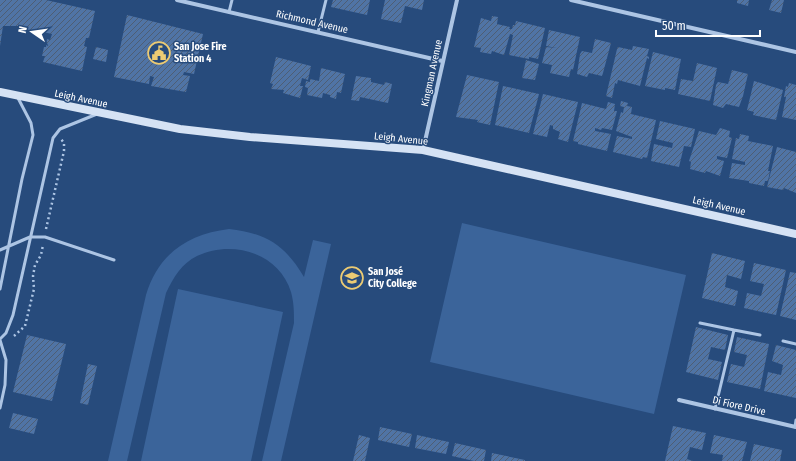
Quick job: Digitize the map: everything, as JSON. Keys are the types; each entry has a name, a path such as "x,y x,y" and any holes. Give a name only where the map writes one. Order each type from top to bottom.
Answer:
{"street":[{"name":"Richmond Avenue","path":"177,0 442,61"},
{"name":"Kingman Avenue","path":"423,150 457,0"},
{"path":"571,0 796,52"},
{"name":"Leigh Avenue","path":"0,92 180,129 250,137 423,150 796,234"},
{"name":"Di Fiore Drive","path":"679,400 795,427"}],"lane":[{"path":"229,12 232,0"},
{"path":"318,32 326,0"},
{"path":"0,289 33,135 31,123 17,96"},
{"path":"0,408 5,384 6,360 0,340 6,333 13,315 53,138 60,129 98,113"},
{"path":"0,250 30,237 45,237 114,260"},
{"path":"700,323 760,335"},
{"path":"715,409 734,330"},
{"path":"783,341 796,344"},
{"path":"795,427 796,420"}],"path":[{"path":"46,229 64,151 64,143 61,140 62,135"},
{"path":"2,347 25,326 34,289 33,276 35,265 41,255 43,244"}],"shaded area":[{"path":"462,223 686,275 654,414 430,362"},
{"path":"229,229 254,234 273,242 282,249 297,266 304,277 313,240 331,244 281,461 262,461 294,323 291,292 285,279 276,268 265,259 253,253 225,249 211,251 192,259 182,267 172,282 166,293 127,461 108,461 146,295 151,281 158,268 177,248 200,236"},
{"path":"178,289 283,312 251,461 141,461"}],"building":[{"path":"0,0 46,0 95,11 89,38 86,38 84,46 87,47 82,71 43,62 45,56 42,56 44,47 46,47 47,39 50,40 52,34 34,30 34,32 26,32 18,28 18,26 3,26 0,46"},
{"path":"333,0 370,0 367,15 331,7"},
{"path":"385,0 424,0 422,10 405,6 401,23 381,19"},
{"path":"737,0 749,0 748,6 737,3"},
{"path":"772,0 784,0 781,13 769,10"},
{"name":"San Jose Fire Station 4","path":"127,15 203,34 194,74 184,72 183,75 190,76 186,92 151,86 154,77 150,76 149,84 114,77"},
{"path":"492,16 498,17 497,24 510,27 509,29 512,29 516,21 545,28 538,59 529,57 529,59 509,55 513,35 510,34 504,55 492,51 491,54 480,52 481,48 474,47 481,18 491,21"},
{"path":"549,30 580,37 573,70 571,69 569,77 550,73 552,65 542,63 546,47 557,48 546,46"},
{"path":"595,39 611,43 602,76 589,73 587,77 577,74 580,54 582,51 592,53"},
{"path":"633,46 649,49 647,56 649,59 647,58 640,86 618,80 617,84 615,83 612,98 606,96 618,47 632,50"},
{"path":"96,47 108,50 106,62 93,59"},
{"path":"653,52 681,59 675,90 665,88 665,90 645,86"},
{"path":"276,57 311,66 308,80 302,78 300,86 303,86 300,98 283,93 284,90 271,89 273,84 270,83"},
{"path":"526,60 539,64 535,80 522,78"},
{"path":"697,63 717,68 710,101 678,94 681,79 693,81"},
{"path":"321,68 345,74 341,93 337,92 336,99 323,93 322,98 307,95 308,88 305,87 306,81 310,82 310,79 319,81"},
{"path":"732,70 748,74 739,107 726,104 723,108 713,105 716,85 718,82 728,84"},
{"path":"467,75 499,82 490,125 477,122 478,120 456,117"},
{"path":"356,76 371,78 371,82 384,85 385,82 392,84 388,103 360,97 359,101 351,100"},
{"path":"754,81 783,90 776,120 753,115 754,112 747,110"},
{"path":"789,83 796,85 796,120 782,117 786,97 784,97 786,86 788,87"},
{"path":"503,86 539,94 529,133 495,125"},
{"path":"543,94 578,102 568,142 558,139 560,132 553,129 553,126 550,125 547,137 533,134"},
{"path":"621,101 628,103 627,106 632,107 631,114 656,120 647,158 643,157 642,159 613,152 617,136 632,139 632,137 616,131 621,112 623,113 624,107 620,106"},
{"path":"608,102 615,104 614,111 617,111 612,130 602,128 601,130 595,128 595,131 611,134 607,151 578,144 578,142 573,141 582,103 606,109"},
{"path":"660,121 695,129 691,147 684,146 679,167 651,161 654,144 672,148 673,143 656,139"},
{"path":"720,128 730,131 729,137 732,138 727,158 717,156 717,159 724,161 720,176 706,171 705,173 690,169 691,162 689,161 699,131 716,135"},
{"path":"740,134 749,136 748,141 773,146 768,171 770,171 768,181 765,181 764,186 749,183 749,181 729,178 732,163 745,165 745,162 732,159 736,138 739,139"},
{"path":"777,147 796,152 796,193 784,188 783,190 767,187"},
{"path":"712,253 745,261 741,279 727,275 725,287 738,291 735,306 702,298"},
{"path":"754,263 786,270 776,315 744,308 747,293 761,296 764,284 750,281"},
{"path":"790,272 796,273 796,320 780,316"},
{"path":"696,327 728,335 725,350 711,347 708,359 722,362 718,380 686,372"},
{"path":"27,335 66,344 52,401 13,392"},
{"path":"737,337 769,344 760,389 727,382 731,364 744,367 747,355 734,352"},
{"path":"776,345 796,350 796,398 764,391 768,372 781,375 783,365 772,361"},
{"path":"88,364 97,366 88,405 80,403"},
{"path":"13,413 38,419 34,434 9,428"},
{"path":"673,426 706,433 702,450 690,447 687,459 693,461 665,461"},
{"path":"380,427 412,434 409,447 378,440"},
{"path":"359,435 370,438 365,461 353,461"},
{"path":"417,435 449,442 446,454 415,448"},
{"path":"714,435 747,442 742,461 722,461 723,455 710,453"},
{"path":"455,443 486,450 484,461 474,461 452,456"},
{"path":"754,444 782,450 780,461 750,461"},
{"path":"492,453 525,460 525,461 491,461"}],"place":[{"name":"San Jose Fire Station 4","path":"159,53"},
{"name":"San José City College","path":"352,278"}]}
